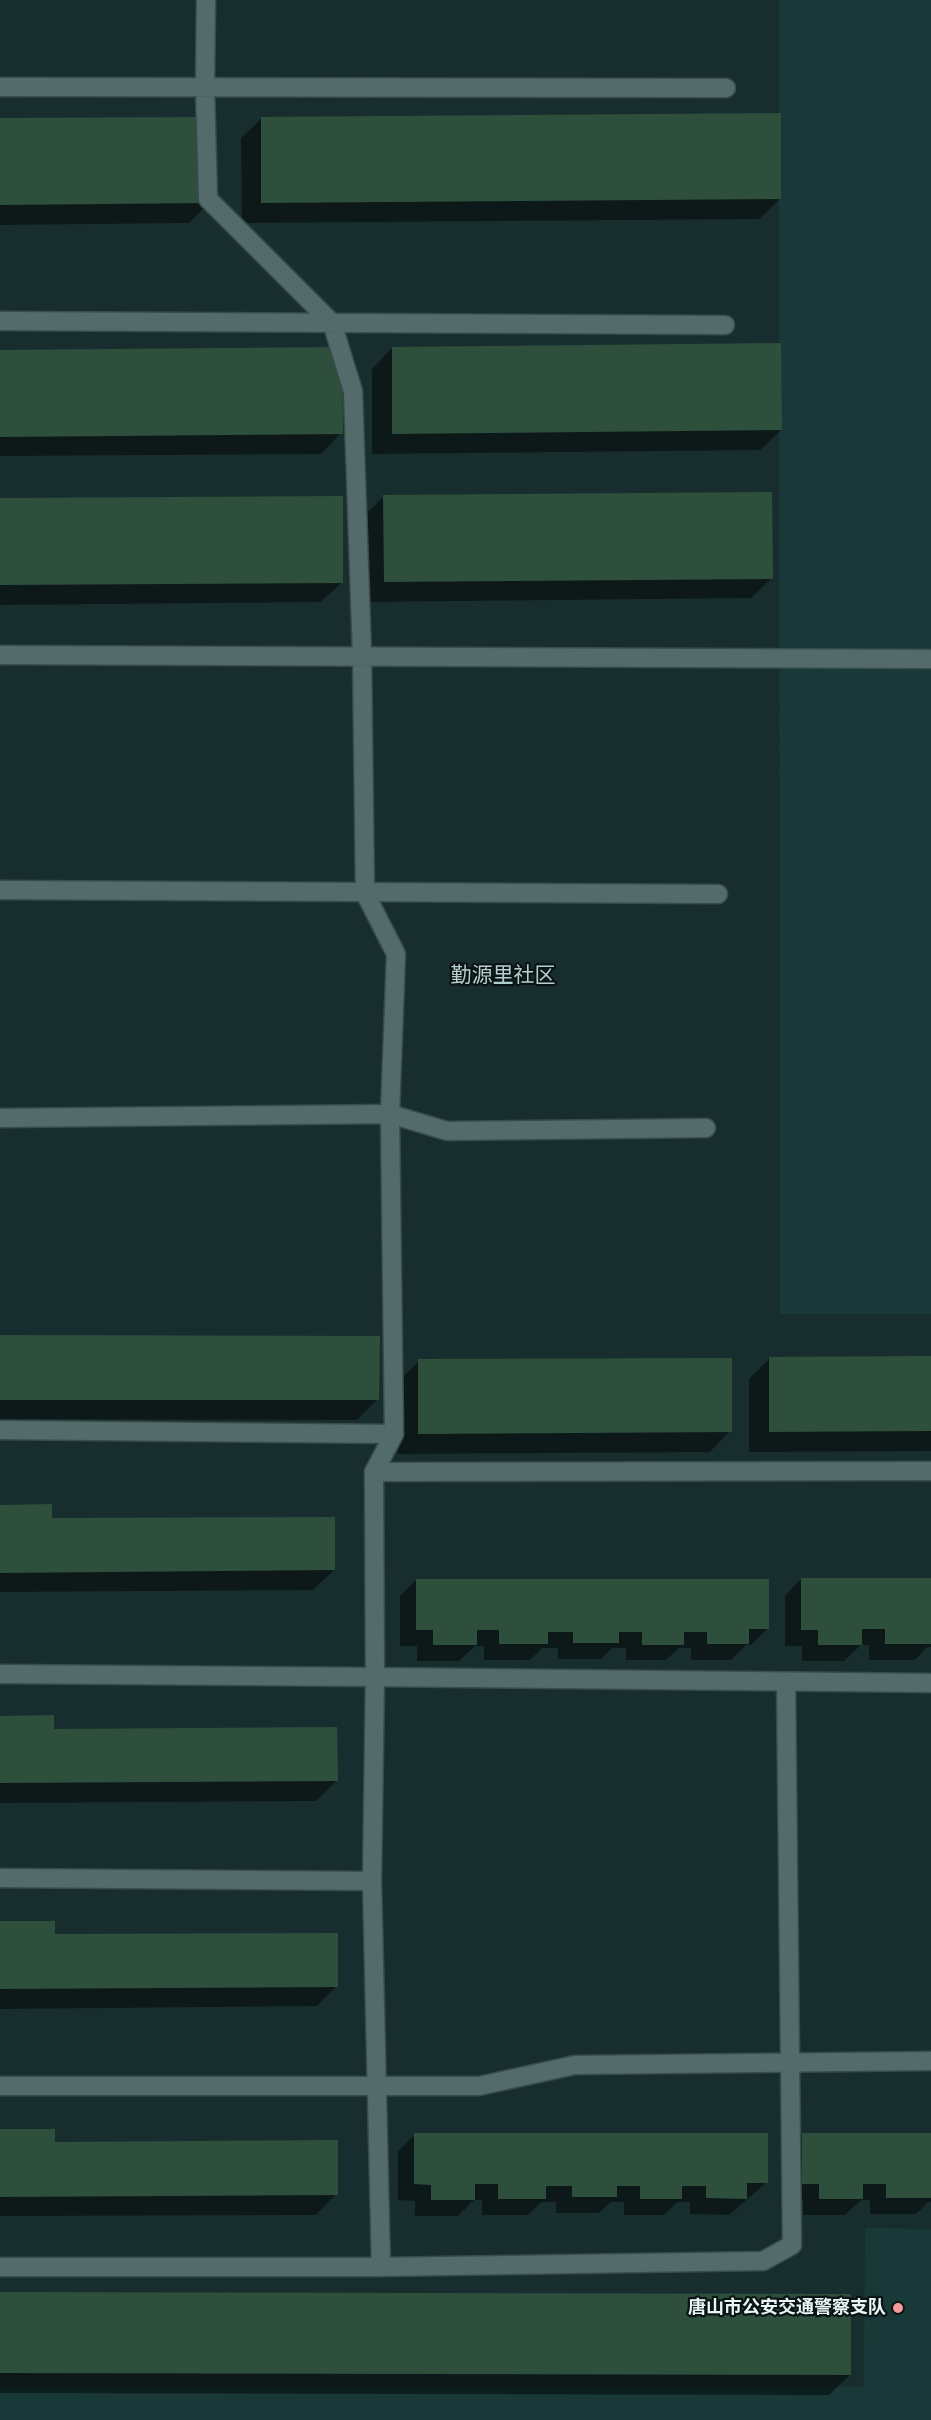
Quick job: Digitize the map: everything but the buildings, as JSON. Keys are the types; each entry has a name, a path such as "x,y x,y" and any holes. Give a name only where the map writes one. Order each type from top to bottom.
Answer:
{"street":[{"path":"206,0 205,87 208,199 332,323 353,391 362,655 365,893 396,954 390,1114 394,1434 374,1472 375,1677 372,1881 381,2267"},
{"path":"0,87 726,88"},
{"path":"0,321 725,325"},
{"path":"0,655 931,659"},
{"path":"0,890 718,894"},
{"path":"0,1118 390,1114 447,1131 706,1128"},
{"path":"0,1430 394,1434"},
{"path":"374,1472 931,1471"},
{"path":"0,1674 931,1683"},
{"path":"0,2267 381,2267 763,2261 792,2245 786,1682"},
{"path":"0,1878 372,1881"},
{"path":"0,2086 478,2086 575,2066 931,2061"}],"shaded area":[{"path":"779,0 931,0 931,1314 780,1314"},
{"name":"唐山市公安交通警察支队","path":"865,2228 931,2229 931,2420 0,2420 0,2387 864,2387"}],"place":[{"name":"唐山市公安交通警察支队","path":"898,2308"}],"district":[{"name":"勤源里社区","path":"503,976"}]}
